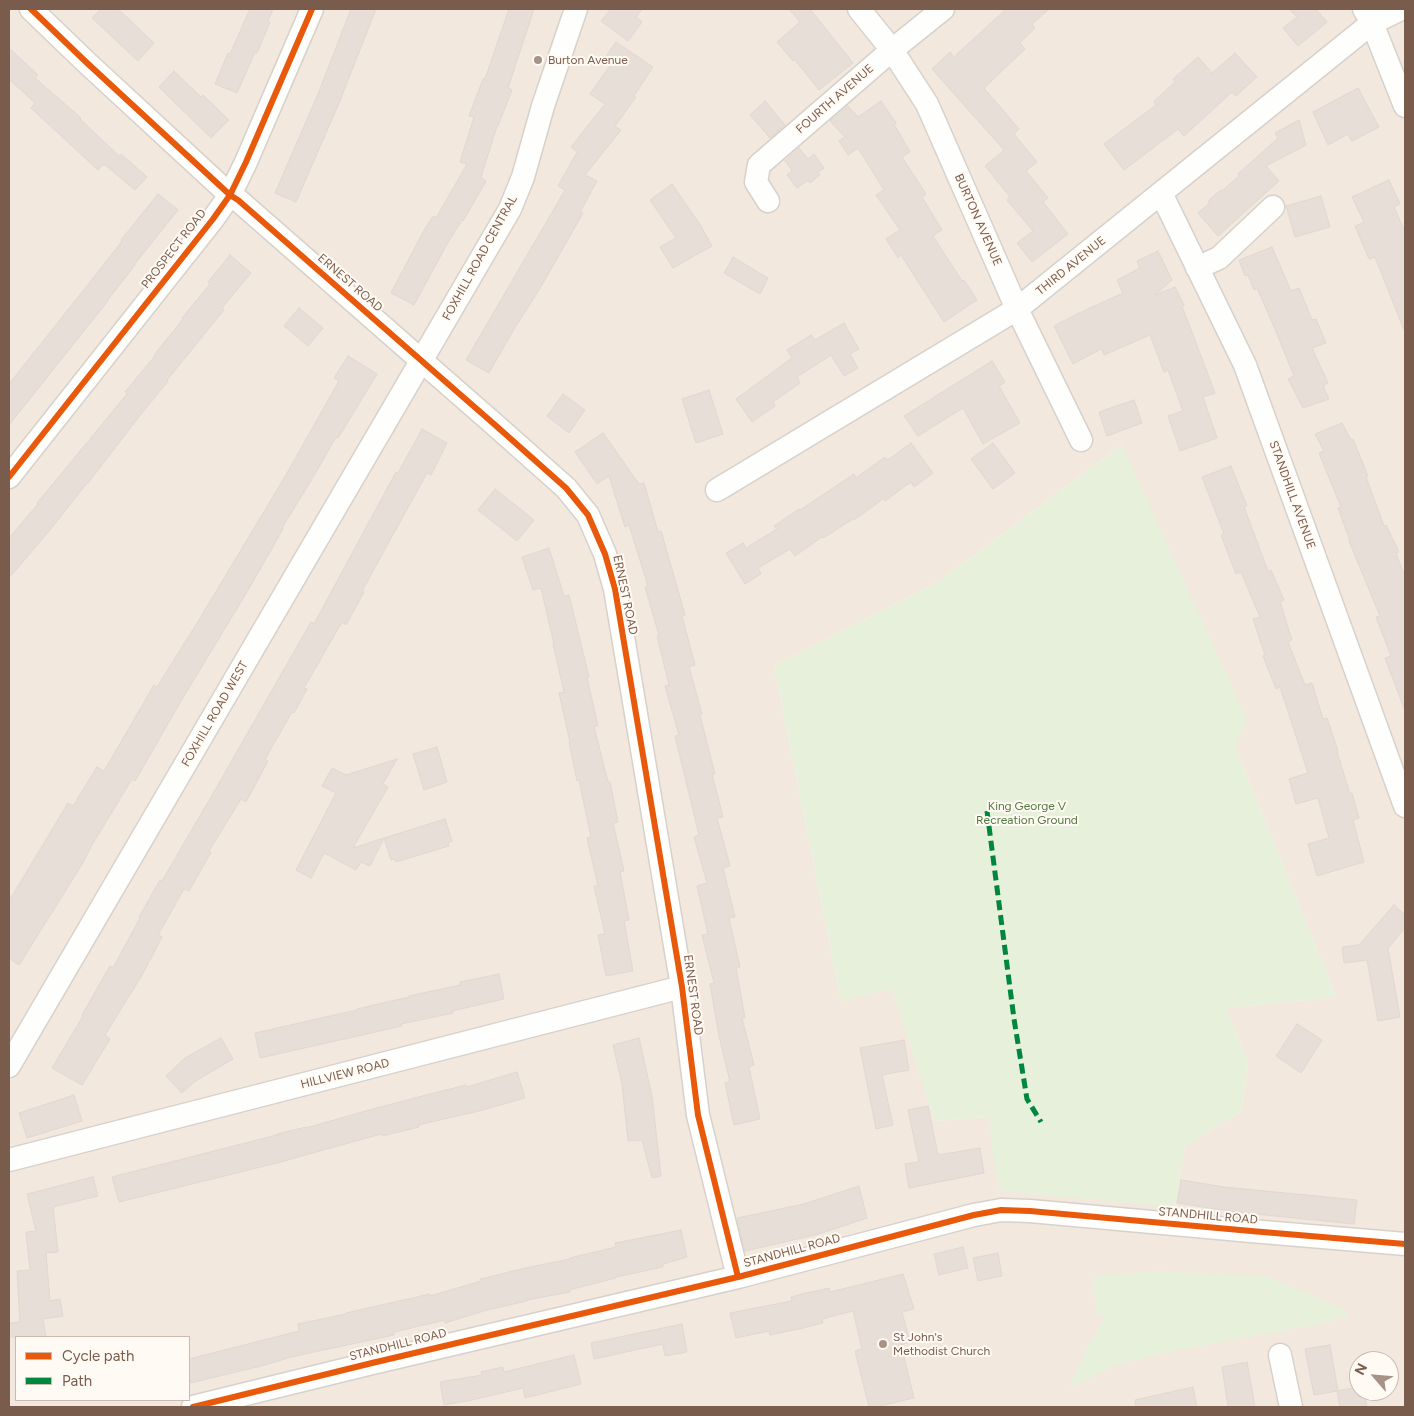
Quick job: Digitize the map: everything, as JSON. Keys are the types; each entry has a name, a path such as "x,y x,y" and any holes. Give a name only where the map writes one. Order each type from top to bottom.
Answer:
{"street":[{"name":"ERNEST ROAD","path":"30,9 230,195 566,488 588,515 605,554 615,589 682,988 698,1115 738,1277"},
{"name":"PROSPECT ROAD","path":"9,477 230,195 312,9"},
{"name":"FOXHILL ROAD CENTRAL","path":"422,361 510,209 523,177 543,106 576,9"},
{"name":"BURTON AVENUE","path":"859,9 892,50 927,104 1017,309 1081,440"},
{"name":"FOURTH AVENUE","path":"768,201 756,182 759,165 892,50 943,9"},
{"name":"THIRD AVENUE","path":"717,490 1017,309 1161,193 1368,16 1401,9"},
{"path":"1368,16 1405,106"},
{"name":"STANDHILL AVENUE","path":"1161,193 1245,365 1405,806"},
{"path":"1197,268 1219,258 1273,207"},
{"name":"FOXHILL ROAD WEST","path":"9,1066 422,361"},
{"name":"HILLVIEW ROAD","path":"9,1160 682,988"},
{"name":"STANDHILL ROAD","path":"193,1407 738,1277 974,1215 1001,1210 1405,1244"},
{"path":"1280,1355 1291,1407"}],"shaded area":[{"path":"9,9 1405,9 1405,1407 9,1407","holes":["1122,445 1235,746 1336,996 1226,1008 1248,1063 1241,1112 1185,1146 1175,1207 988,1117 935,1121 892,988 841,1001 774,666 938,582"]}],"green space":[{"name":"King George V Recreation Ground","path":"1122,445 1247,719 1235,746 1336,996 1226,1008 1248,1063 1241,1112 1185,1146 1175,1207 999,1191 988,1117 935,1121 892,989 841,1001 774,666 938,582"},
{"path":"1155,1271 1266,1277 1303,1291 1346,1311 1350,1316 1315,1325 1182,1349 1117,1365 1069,1388 1086,1350 1106,1315 1096,1315 1093,1275"}],"building":[{"path":"101,9 118,9 154,43 138,61 92,18"},
{"path":"250,9 273,9 268,21 270,22 257,53 255,52 237,93 215,84"},
{"path":"351,9 376,9 339,103 296,202 275,193 318,94"},
{"path":"509,9 534,9 508,88 512,90 497,126 481,177 486,181 446,246 414,305 391,293 423,232 433,216 436,218 467,164 460,162 474,117 469,116 483,79 485,79"},
{"path":"611,9 642,9 636,17 642,22 628,41 601,21"},
{"path":"789,9 810,9 853,63 819,90 795,60 793,61 777,42 800,22"},
{"path":"1006,9 1049,9 1032,24 1035,28 1020,43 1025,49 984,88 1019,129 1014,134 1037,162 1026,171 1048,198 1043,202 1068,234 1032,262 1017,243 1033,231 1007,200 1010,197 985,166 1004,150 932,69 950,52 954,57"},
{"path":"1289,9 1316,9 1327,22 1298,46 1283,28 1297,17"},
{"path":"616,42 653,67 634,96 636,97 615,126 621,130 585,175 597,181 580,212 583,213 489,373 466,360 565,190 558,186 577,152 571,147 605,104 590,94 611,64 604,59"},
{"path":"9,48 38,75 35,78 81,118 119,156 121,154 147,177 135,190 104,164 98,170 31,108 35,103 9,79"},
{"path":"1235,53 1257,77 1236,96 1232,92 1184,136 1178,129 1124,170 1104,144 1156,105 1154,101 1175,82 1173,79 1198,57 1212,73"},
{"path":"174,71 229,120 211,138 159,87"},
{"path":"1358,88 1379,127 1352,141 1348,134 1328,145 1313,112"},
{"path":"765,101 785,125 770,138 750,115"},
{"path":"881,101 896,123 894,124 910,152 902,157 926,194 922,197 942,230 933,236 962,281 964,280 977,300 944,322 901,255 898,258 886,239 900,230 876,195 884,190 858,148 848,155 839,141 845,137 830,121 848,106 858,117"},
{"path":"1299,120 1306,145 1266,166 1279,181 1218,236 1198,213 1210,203 1208,201 1239,176 1238,174 1278,138 1275,133"},
{"path":"799,148 808,159 814,154 824,168 818,172 820,175 810,183 808,180 797,188 787,175 792,170 785,161"},
{"path":"1389,180 1400,204 1394,207 1405,232 1405,330 1375,257 1369,259 1355,226 1364,222 1352,197"},
{"path":"672,184 701,226 712,246 673,268 660,247 676,238 650,200"},
{"path":"158,194 178,210 9,425 9,384"},
{"path":"1321,196 1330,227 1295,237 1286,206"},
{"path":"1272,247 1291,291 1299,288 1312,320 1316,319 1326,343 1312,348 1328,383 1323,386 1329,399 1303,408 1288,379 1294,376 1275,329 1257,288 1254,290 1248,275 1245,276 1239,260"},
{"path":"1158,251 1172,280 1155,295 1175,287 1184,305 1182,306 1215,393 1203,397 1217,438 1180,451 1168,416 1183,411 1168,370 1164,372 1150,335 1104,355 1101,349 1073,364 1054,326 1123,293 1117,280 1140,268 1137,261"},
{"path":"230,255 251,273 88,483 9,578 9,538 127,394 125,392 155,356 182,318 210,284 208,282"},
{"path":"733,257 768,278 760,294 724,273"},
{"path":"299,308 323,328 308,346 284,326"},
{"path":"844,323 859,349 850,354 858,368 844,376 831,355 797,377 800,383 773,402 775,406 752,422 736,399 792,358 787,350 811,335 815,340"},
{"path":"348,356 377,374 338,438 336,437 135,781 132,779 81,866 19,965 9,958 9,901 68,803 73,806 97,767 104,771 154,685 157,687 197,623 283,480 339,381 334,378"},
{"path":"992,361 1005,382 999,386 1020,423 983,444 963,408 918,436 904,416"},
{"path":"709,390 723,434 696,443 682,399"},
{"path":"563,394 585,410 569,433 547,416"},
{"path":"1134,400 1142,423 1107,436 1099,412"},
{"path":"1342,423 1351,440 1353,439 1368,476 1366,477 1384,526 1386,525 1399,552 1396,553 1405,577 1404,708 1385,658 1391,656 1376,617 1380,616 1349,541 1338,508 1341,507 1319,453 1324,451 1315,434"},
{"path":"422,429 447,443 431,475 427,473 362,591 364,592 346,625 342,622 304,688 307,689 265,759 268,761 246,802 241,799 209,851 211,852 189,891 184,889 158,935 162,937 141,977 105,1035 110,1039 82,1085 52,1068 110,966 113,968 160,880 162,881 311,622 314,624 396,472 398,473"},
{"path":"603,433 639,484 644,483 658,532 661,531 685,615 682,616 695,665 689,667 702,714 700,715 715,774 712,774 723,817 717,818 730,866 723,868 735,917 729,918 740,967 736,968 745,1018 742,1018 754,1065 749,1067 760,1119 734,1125 725,1083 730,1082 719,1036 710,984 714,983 702,935 708,934 697,886 707,883 694,837 699,835 675,736 679,735 665,686 669,685 657,636 659,635 645,587 648,586 629,525 625,527 609,476 597,484 575,452"},
{"path":"911,443 933,473 914,487 911,482 885,501 883,499 854,520 822,537 795,556 790,549 758,568 761,574 745,584 726,553 743,543 746,548 777,529 774,526 854,474 856,478 885,457 888,460"},
{"path":"993,443 1015,473 993,489 971,459"},
{"path":"1231,466 1247,506 1244,507 1268,571 1271,570 1284,600 1280,602 1292,640 1288,642 1305,685 1312,683 1323,719 1327,718 1359,818 1353,820 1364,862 1317,876 1308,844 1329,838 1318,798 1296,804 1289,779 1308,773 1280,687 1276,689 1263,656 1265,655 1253,619 1260,617 1241,572 1236,574 1221,535 1224,534 1202,477"},
{"path":"495,489 534,520 517,541 478,510"},
{"path":"549,548 564,596 569,595 589,677 587,677 598,726 594,726 608,782 610,782 618,822 613,823 624,871 620,872 629,920 624,921 633,971 606,976 598,935 605,934 594,886 598,886 587,838 591,837 579,780 577,781 559,693 564,692 541,588 533,590 522,557"},
{"path":"437,747 447,782 424,790 413,754"},
{"path":"397,759 383,784 388,787 353,848 384,838 370,866 361,862 356,870 324,853 311,878 296,870 336,793 322,786 332,768 346,775"},
{"path":"445,819 452,841 448,843 449,846 396,862 395,859 391,860 384,838"},
{"path":"1394,905 1405,915 1405,928 1388,948 1400,1017 1378,1021 1367,960 1344,963 1342,947 1359,945"},
{"path":"499,974 504,999 452,1011 453,1013 401,1024 402,1026 260,1058 255,1033 357,1010 460,985 460,982"},
{"path":"1297,1024 1322,1040 1301,1073 1276,1056"},
{"path":"221,1038 233,1059 194,1082 182,1093 166,1076 185,1058"},
{"path":"639,1038 652,1096 661,1176 652,1178 642,1140 628,1141 622,1084 613,1045"},
{"path":"904,1040 909,1070 882,1075 893,1125 876,1129 860,1048"},
{"path":"517,1072 525,1098 418,1125 419,1127 382,1136 381,1134 277,1163 119,1202 112,1177 278,1136 277,1134 306,1128 426,1095 466,1085 467,1087"},
{"path":"74,1095 82,1121 27,1138 19,1113"},
{"path":"928,1106 938,1155 980,1148 984,1173 909,1188 905,1164 919,1162 908,1110"},
{"path":"93,1177 98,1196 53,1207 58,1252 46,1253 50,1301 60,1299 63,1316 43,1319 46,1336 9,1337 9,1323 20,1322 17,1271 30,1270 26,1232 36,1231 27,1194"},
{"path":"1181,1180 1224,1187 1357,1200 1354,1224 1236,1212 1177,1203"},
{"path":"859,1186 867,1218 819,1234 745,1251 737,1218 804,1204"},
{"path":"681,1230 687,1257 663,1264 663,1267 616,1277 569,1290 570,1292 527,1300 445,1323 445,1320 394,1332 394,1335 291,1357 191,1383 190,1359 299,1331 298,1324 430,1294 430,1296 481,1281 480,1279 616,1247 615,1243"},
{"path":"963,1247 968,1268 939,1275 934,1254"},
{"path":"998,1253 1002,1276 978,1281 973,1258"},
{"path":"903,1274 914,1309 902,1312 910,1342 901,1345 914,1398 869,1407 855,1351 862,1349 853,1311 822,1319 823,1323 803,1328 770,1335 769,1331 736,1338 730,1313 792,1301 791,1297 802,1294 829,1288 830,1292"},
{"path":"682,1324 687,1352 665,1356 663,1344 594,1359 591,1343"},
{"path":"1330,1345 1338,1391 1314,1395 1305,1349"},
{"path":"574,1355 581,1384 525,1398 523,1388 444,1405 440,1382 482,1375 481,1372 503,1367 504,1372"},
{"path":"1247,1362 1255,1407 1228,1407 1222,1367"},
{"path":"1193,1387 1197,1407 1136,1407 1135,1400"},
{"path":"1349,1389 1349,1401 1366,1401 1367,1407 1340,1407 1337,1391"}],"marked path":[{"path":"987,811 1014,1019 1027,1099 1041,1122"}],"cycle path":[{"path":"31,9 230,195 566,488 588,515 605,554 615,589 682,987 698,1115 738,1277"},
{"path":"9,477 230,195 312,9"},
{"path":"193,1407 738,1277 974,1215 1001,1210 1405,1244"}],"place":[{"name":"Burton Avenue","path":"538,60"},
{"name":"St John's Methodist Church","path":"883,1344"}]}
